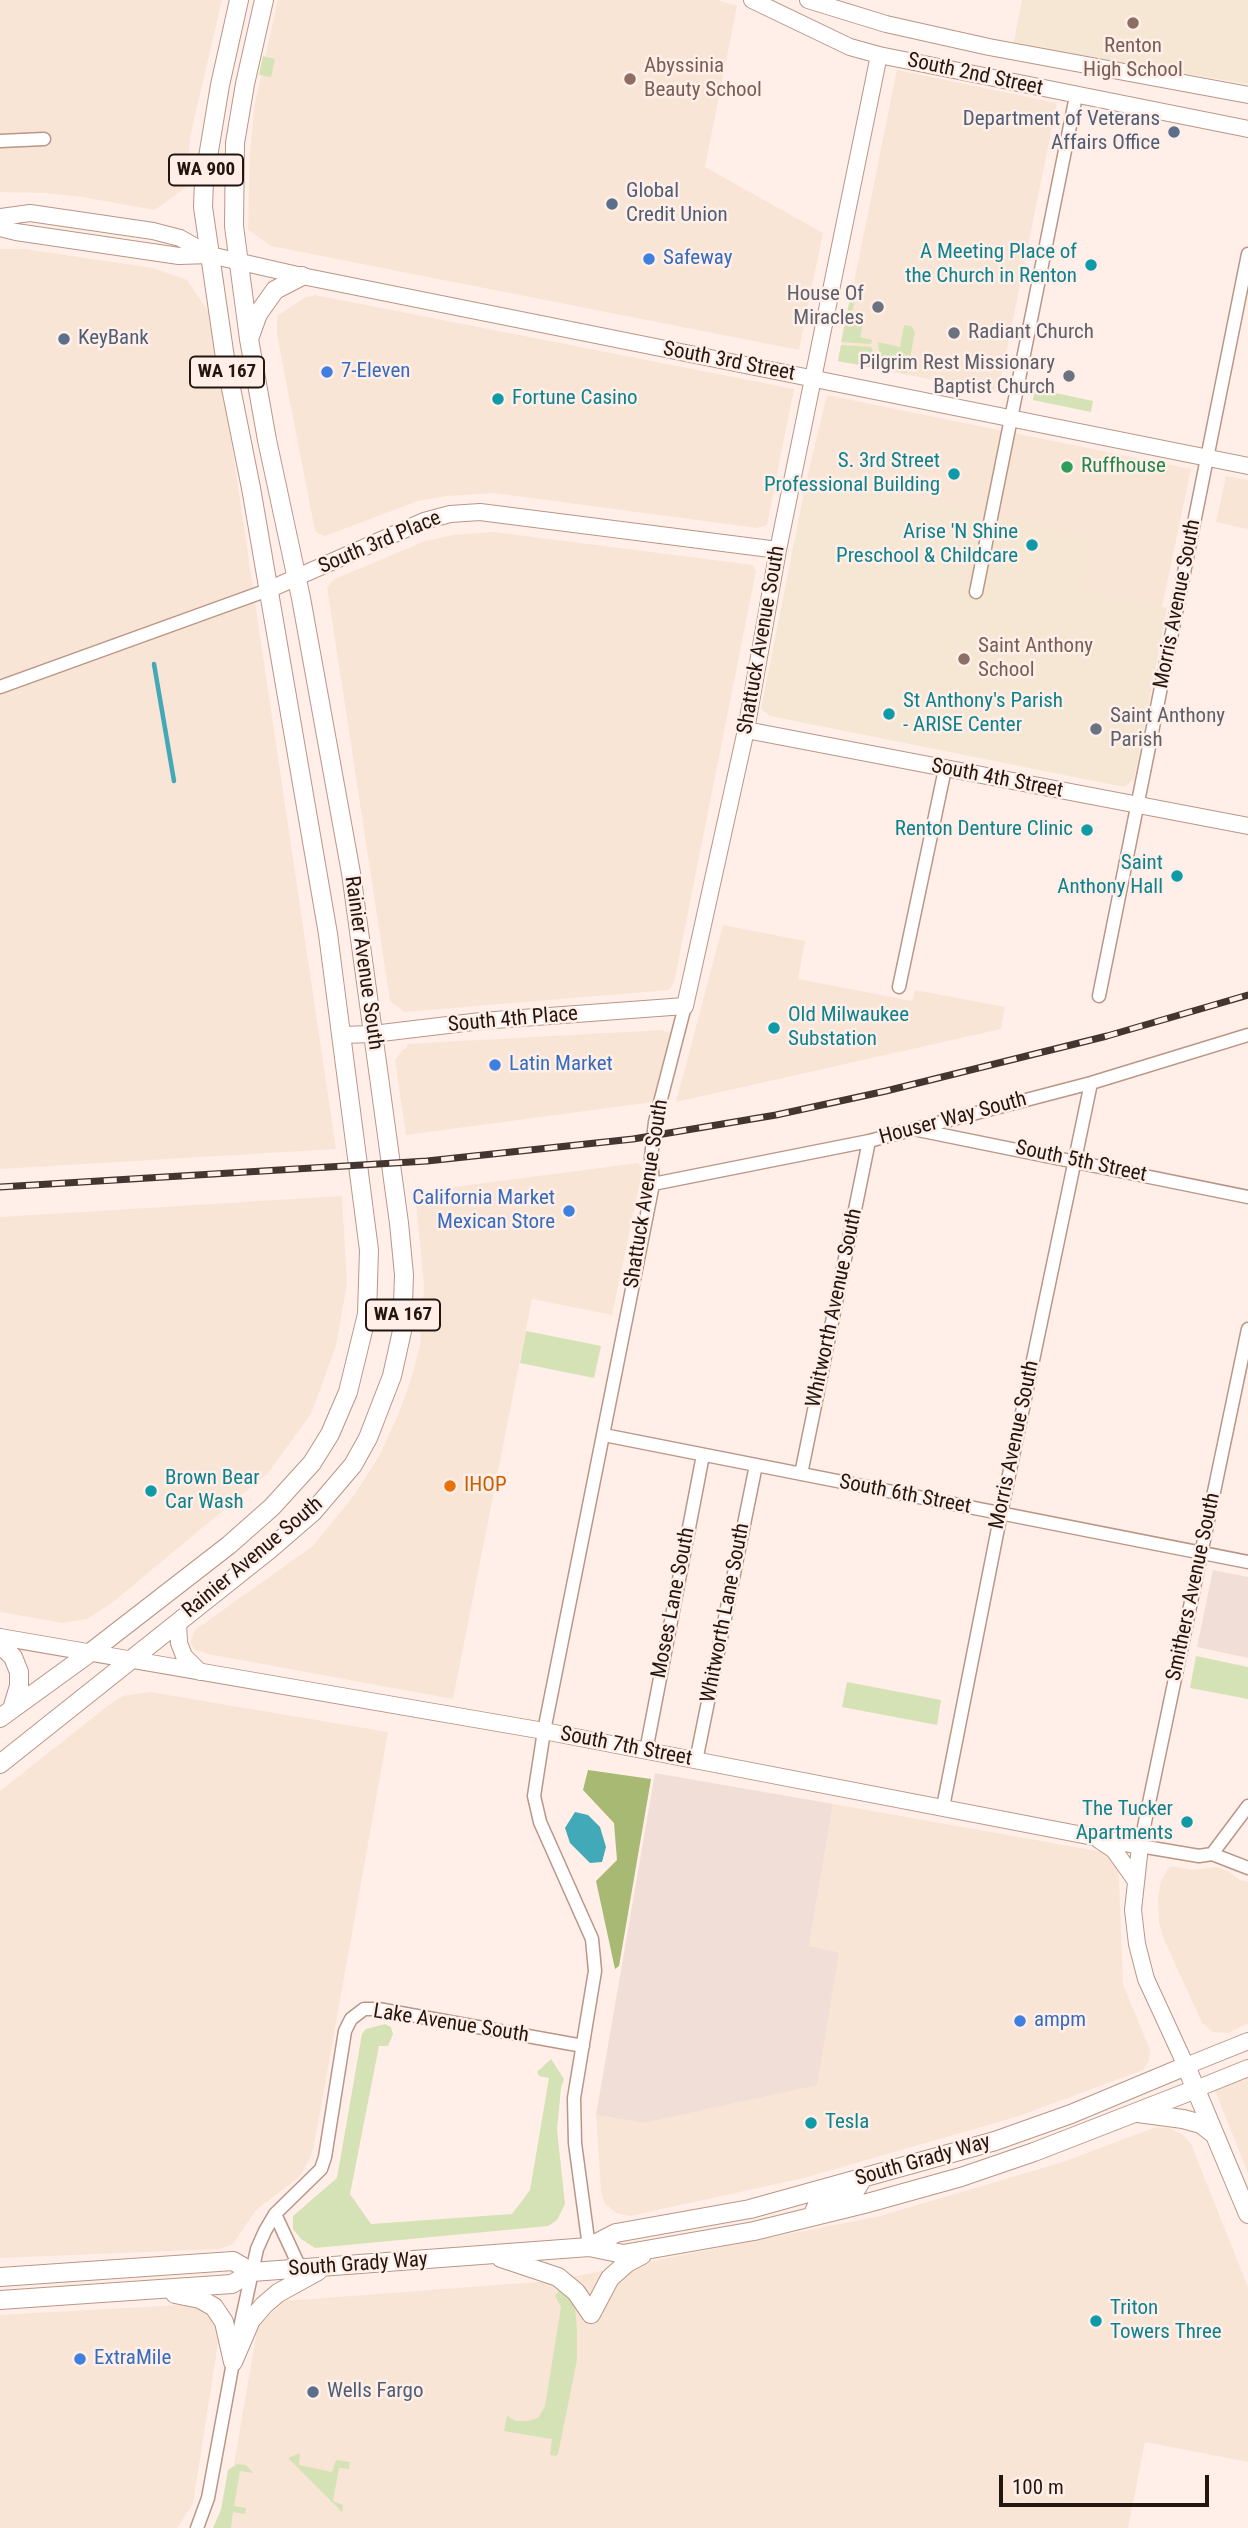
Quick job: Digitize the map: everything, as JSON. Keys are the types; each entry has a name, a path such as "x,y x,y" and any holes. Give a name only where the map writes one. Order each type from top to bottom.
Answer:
{"main road":[{"name":"Rainier Avenue South","path":"6,1714 229,1545 272,1507 312,1463 330,1434 348,1392 368,1314 369,1250 328,934 225,358 203,207 204,181 220,85 239,0"},
{"name":"Rainier Avenue South","path":"0,1765 313,1513 353,1465 372,1429 386,1394 402,1331 404,1275 349,859 297,579 267,440 249,339 234,226 235,143 245,83 264,0"},
{"path":"249,339 265,301 285,283 302,276"},
{"path":"0,1644 13,1657 19,1672 19,1686 6,1714"},
{"path":"1186,2066 1248,2214"},
{"name":"South Grady Way","path":"589,2247 616,2233 750,2209 789,2196 929,2160 1031,2129 1186,2066"},
{"name":"South Grady Way","path":"0,2300 232,2284 252,2272 589,2247 622,2254 754,2231 927,2188 1026,2155 1196,2089"},
{"path":"1135,2113 1201,2124 1216,2136"},
{"path":"1026,2155 1031,2129"},
{"path":"864,2204 868,2196 879,2187 923,2174 929,2160"},
{"path":"811,2218 817,2205 855,2191 861,2179"},
{"path":"491,2255 558,2277 576,2292 591,2314 599,2296 616,2271 656,2248"},
{"name":"South Grady Way","path":"0,2277 233,2261 252,2272"},
{"path":"233,2362 251,2320 264,2305 278,2293 324,2268"},
{"path":"155,2289 200,2300 214,2307 224,2322 233,2362"}],"street":[{"name":"South 2nd Street","path":"752,0 850,47 879,55 1248,129"},
{"name":"South 2nd Street","path":"808,0 886,24 989,47 1248,95"},
{"name":"Shattuck Avenue South","path":"589,2247 573,2098 595,1971 592,1939 540,1822 534,1796 544,1731 653,1184 655,1122 685,1006 746,730 779,550 879,55"},
{"path":"976,592 1076,96"},
{"path":"0,141 44,139"},
{"path":"0,217 30,213 153,231 180,238 209,255"},
{"path":"0,228 179,256 209,255"},
{"name":"Morris Avenue South","path":"1099,996 1248,254"},
{"name":"South 3rd Street","path":"209,255 1248,466"},
{"name":"South 3rd Place","path":"0,687 297,579 424,521 450,514 480,512 779,550"},
{"path":"752,696 768,734"},
{"name":"South 4th Street","path":"746,730 1248,826"},
{"path":"899,986 945,769"},
{"name":"South 4th Place","path":"341,1035 373,1034 481,1021 685,1006"},
{"name":"Houser Way South","path":"653,1184 870,1141 1091,1083 1248,1035"},
{"name":"Morris Avenue South","path":"943,1807 1091,1083"},
{"name":"South 5th Street","path":"914,1129 1248,1197"},
{"name":"Whitworth Avenue South","path":"801,1474 870,1141"},
{"name":"Smithers Avenue South","path":"1140,1846 1248,1329"},
{"name":"South 6th Street","path":"604,1436 1248,1562"},
{"name":"Moses Lane South","path":"646,1751 703,1455"},
{"name":"Whitworth Lane South","path":"696,1761 755,1465"},
{"path":"178,1622 179,1643 184,1656 200,1672"},
{"name":"South 7th Street","path":"0,1637 544,1731 1140,1846 1199,1856 1212,1854 1248,1868"},
{"path":"1212,1854 1248,1806"},
{"path":"1094,1837 1114,1850 1136,1881"},
{"path":"1140,1846 1133,1910 1137,1944 1146,1979 1186,2066"},
{"name":"Lake Avenue South","path":"197,2528 208,2498 258,2245 275,2214 321,2169 326,2157 345,2031 351,2019 364,2010 378,2008 583,2046"},
{"name":"South Grady Way","path":"1186,2066 1248,2041"},
{"name":"South Grady Way","path":"1196,2089 1248,2068"},
{"path":"275,2214 301,2270"}],"shaded area":[{"path":"0,0 222,0 191,133 185,188 155,210 82,197 0,192"},
{"path":"278,0 718,0 737,6 705,167 823,233 799,350 271,246 248,230 250,150 255,103"},
{"name":"Renton High School","path":"1022,0 1248,0 1248,84 1013,46"},
{"path":"897,70 1057,103 998,393 838,361"},
{"path":"0,249 25,249 153,268 187,280 213,318 336,1149 0,1169"},
{"path":"315,295 794,389 767,525 757,528 494,493 418,501 325,536 319,534 315,531 277,335 277,316 304,298"},
{"path":"827,395 1191,469 1162,607 1081,591 1092,536 807,477"},
{"path":"1226,476 1248,480 1248,529 1216,522"},
{"name":"Saint Anthony School","path":"807,477 1092,536 1081,591 1167,608 1134,780 1124,787 770,716 761,709"},
{"path":"494,532 753,565 756,571 674,983 669,990 404,1012 390,1001 327,587 335,579 425,541 453,535"},
{"path":"723,925 805,941 798,979 912,1001 915,990 1005,1007 1001,1029 676,1102"},
{"path":"661,1030 670,1033 653,1102 406,1135 395,1061 402,1050 407,1048 407,1044"},
{"path":"638,1163 643,1168 612,1315 532,1299 453,1699 208,1654 194,1649 190,1642 195,1630 313,1546 355,1494 379,1456 399,1413 420,1344 424,1286 415,1192"},
{"path":"342,1196 347,1283 336,1346 311,1414 268,1473 113,1602 87,1619 63,1623 0,1612 0,1217"},
{"path":"1213,1570 1248,1577 1248,1658 1197,1647"},
{"path":"150,1692 388,1732 314,2146 299,2177 256,2210 233,2244 220,2249 0,2258 0,1791 114,1701 123,1696"},
{"path":"655,1773 833,1804 809,1946 839,1952 817,2085 643,2123 596,2115"},
{"path":"833,1804 1103,1852 1113,1857 1119,1878 1123,1984 1150,2050 1149,2061 1143,2070 1016,2117 804,2178 630,2216 618,2214 605,2204 601,2192 596,2115 643,2123 839,1952 809,1946"},
{"path":"1172,1866 1192,1870 1217,1867 1248,1882 1248,2023 1229,2033 1213,2032 1202,2023 1163,1937 1159,1923 1158,1897 1161,1881"},
{"path":"1248,2062 1248,2173 1211,2081"},
{"path":"1156,2127 1169,2128 1183,2135 1191,2144 1248,2287 1248,2462 1145,2442 1128,2528 223,2528 257,2330 284,2301 551,2281 880,2216 1063,2162"},
{"path":"197,2304 210,2313 220,2330 193,2504 177,2528 0,2528 0,2315"}],"green space":[{"path":"263,56 275,59 271,77 259,75"},
{"path":"850,298 855,299 852,313 865,315 860,337 872,340 871,344 841,342"},
{"path":"904,325 911,326 915,332 907,373 874,368 879,352 878,342 900,347"},
{"path":"841,345 871,347 873,351 870,367 838,361"},
{"path":"1036,383 1046,385 1046,391 1093,401 1091,412 1033,400"},
{"path":"526,1331 601,1346 594,1378 520,1363"},
{"path":"1196,1656 1248,1667 1248,1699 1190,1688"},
{"path":"847,1682 941,1700 937,1725 842,1707"},
{"path":"588,1770 651,1779 619,1966 615,1969 596,1881 617,1860 614,1823 583,1790"},
{"path":"385,2024 391,2027 393,2034 388,2046 379,2046 350,2194 371,2224 512,2214 530,2190 549,2078 539,2076 537,2072 551,2059 564,2079 557,2130 565,2204 557,2220 548,2226 315,2248 301,2239 293,2229 293,2216 337,2178 362,2034 366,2029"},
{"path":"563,2286 574,2299 577,2360 556,2456 550,2455 552,2439 504,2431 507,2416 516,2421 528,2421 538,2418 545,2406 561,2307 555,2296"},
{"path":"300,2453 299,2465 332,2472 336,2460 350,2462 349,2469 339,2468 333,2501 343,2505 342,2512 288,2458"},
{"path":"237,2464 246,2465 253,2473 240,2471 234,2506 246,2508 245,2514 233,2512 231,2528 213,2528 221,2510 228,2470"}],"water":[{"path":"575,1812 588,1815 600,1827 606,1847 602,1862 590,1863 570,1843 565,1828"}],"waterway":[{"path":"154,664 174,781"}],"railway":[{"path":"0,1187 427,1161 633,1139 776,1115 886,1091 1107,1036 1248,995"}],"place":[{"name":"Renton High School","path":"1133,23"},
{"name":"Abyssinia Beauty School","path":"630,79"},
{"name":"Department of Veterans Affairs Office","path":"1174,132"},
{"name":"Global Credit Union","path":"612,204"},
{"name":"Safeway","path":"649,259"},
{"name":"A Meeting Place of the Church in Renton","path":"1091,265"},
{"name":"House Of Miracles","path":"878,307"},
{"name":"Radiant Church","path":"954,333"},
{"name":"KeyBank","path":"64,339"},
{"name":"7-Eleven","path":"327,372"},
{"name":"Pilgrim Rest Missionary Baptist Church","path":"1069,376"},
{"name":"Fortune Casino","path":"498,399"},
{"name":"Ruffhouse","path":"1067,467"},
{"name":"S. 3rd Street Professional Building","path":"954,474"},
{"name":"Arise 'N Shine Preschool & Childcare","path":"1032,545"},
{"name":"Saint Anthony School","path":"964,659"},
{"name":"St Anthony's Parish - ARISE Center","path":"889,714"},
{"name":"Saint Anthony Parish","path":"1096,729"},
{"name":"Renton Denture Clinic","path":"1087,830"},
{"name":"Saint Anthony Hall","path":"1177,876"},
{"name":"Old Milwaukee Substation","path":"774,1028"},
{"name":"Latin Market","path":"495,1065"},
{"name":"California Market Mexican Store","path":"569,1211"},
{"name":"IHOP","path":"450,1486"},
{"name":"Brown Bear Car Wash","path":"151,1491"},
{"name":"The Tucker Apartments","path":"1187,1822"},
{"name":"ampm","path":"1020,2021"},
{"name":"Tesla","path":"811,2123"},
{"name":"Triton Towers Three","path":"1096,2321"},
{"name":"ExtraMile","path":"80,2359"},
{"name":"Wells Fargo","path":"313,2392"}]}
